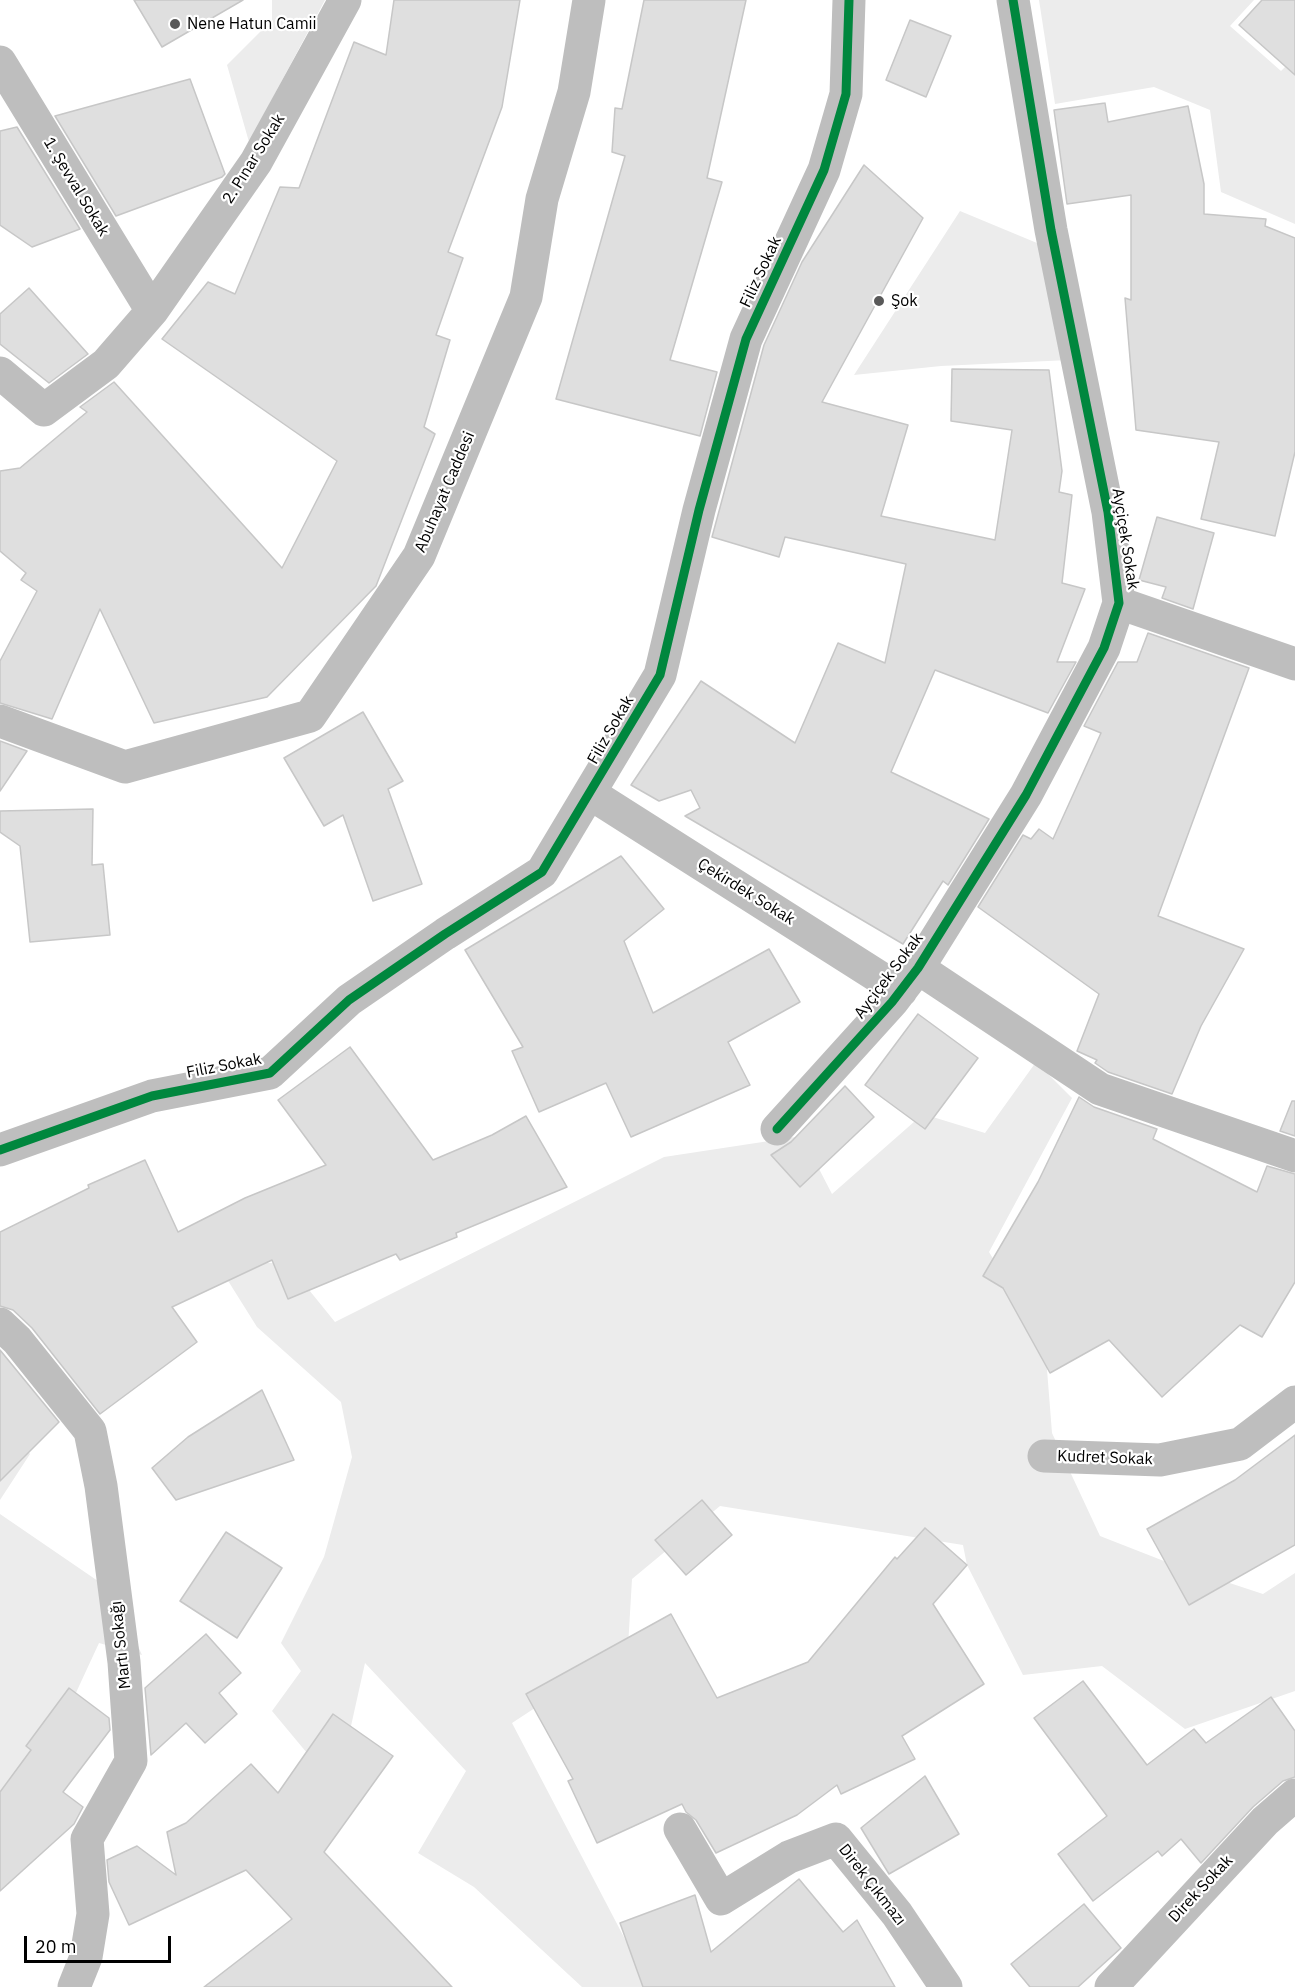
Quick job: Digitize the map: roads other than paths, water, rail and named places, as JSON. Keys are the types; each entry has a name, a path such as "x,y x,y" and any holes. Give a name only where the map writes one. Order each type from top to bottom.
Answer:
{"street":[{"name":"2. Pınar Sokak","path":"0,373 44,410 106,364 152,311 256,162 345,0"},
{"name":"Abuhayat Caddesi","path":"0,721 125,767 310,716 419,556 526,297 542,199 574,92 589,0"},
{"name":"Ayçiçek Sokak","path":"777,1129 910,979 1026,795 1104,648 1119,603 1108,512 1050,230 1013,0"},
{"name":"Filiz Sokak","path":"0,1150 152,1095 270,1073 349,1000 445,934 542,872 591,794 660,675 699,510 746,339 824,170 846,94 854,6"},
{"name":"1. Şevval Sokak","path":"0,62 152,311"},
{"path":"1119,603 1295,664"},
{"name":"Çekirdek Sokak","path":"591,794 1100,1089 1295,1156"},
{"name":"Martı Sokağı","path":"0,1324 17,1340 90,1431 101,1486 124,1662 131,1761 87,1839 93,1914 86,1957 74,1987"},
{"name":"Kudret Sokak","path":"1044,1456 1160,1461 1240,1444 1295,1402"},
{"name":"Direk Sokak","path":"1111,1987 1265,1821 1295,1795"},
{"name":"Direk Çıkmazı","path":"680,1829 721,1899 789,1857 836,1839 897,1914 946,1987"}],"place":[{"name":"Nene Hatun Camii","path":"175,24"},
{"name":"Şok","path":"879,301"}]}
